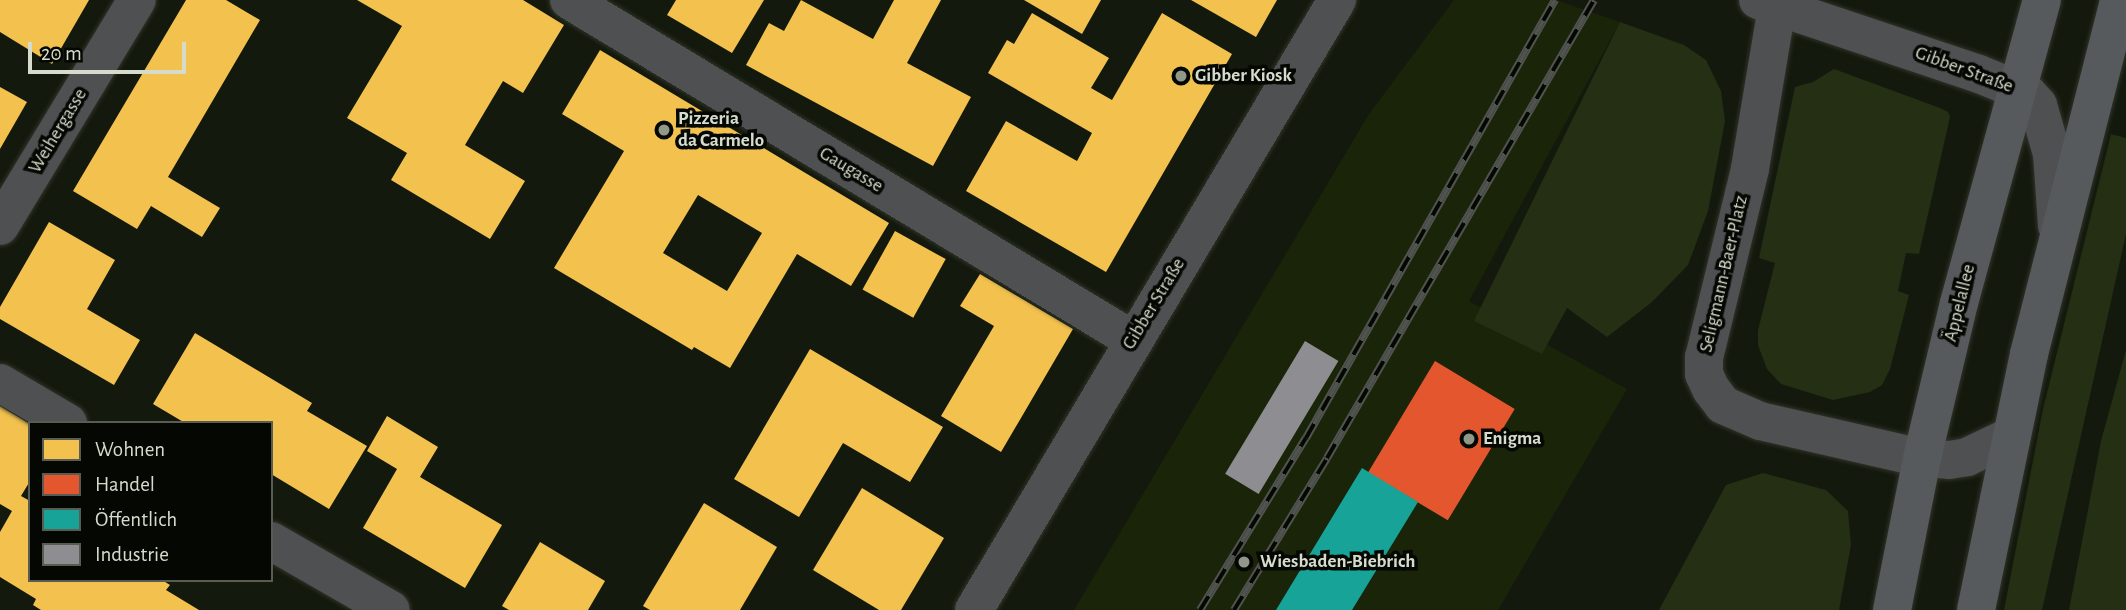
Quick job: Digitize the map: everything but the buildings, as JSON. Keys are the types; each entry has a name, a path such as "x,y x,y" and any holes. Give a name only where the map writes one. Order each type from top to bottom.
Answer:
{"main road":[{"name":"Äppelallee","path":"1892,610 1922,458 1959,303 2042,0"},
{"path":"1976,610 2011,436 2057,237 2119,0"}],"street":[{"name":"Weihergasse","path":"0,226 137,0"},
{"name":"Gaugasse","path":"569,0 1133,340"},
{"name":"Gibber Straße","path":"974,610 1337,0"},
{"name":"Gibber Straße","path":"1767,4 2017,89 2038,104 2045,123 2056,187 2057,237"},
{"name":"Seligmann-Baer-Platz","path":"1767,4 1749,169 1710,326 1704,374 1723,405 1760,421 1922,458 1949,460 1968,457 2011,436"},
{"path":"0,383 65,421"},
{"path":"273,542 391,610"}],"shaded area":[{"path":"1454,0 1556,0 1620,22 1469,301 1627,389 1498,610 1074,610 1369,114"},
{"path":"1620,22 1684,45 1706,60 1721,91 1725,121 1708,211 1688,265 1652,302 1607,337 1567,308 1542,354 1474,321"},
{"path":"1834,69 1940,108 1948,112 1950,117 1919,254 1906,253 1898,291 1909,295 1890,369 1882,385 1870,392 1833,400 1781,384 1767,369 1758,345 1758,330 1775,263 1759,258 1795,87 1813,82"},
{"path":"2111,134 2126,138 2126,234 2042,610 2004,610 2043,409"},
{"path":"2126,350 2126,610 2069,610 2101,441"},
{"path":"1763,473 1826,490 1848,511 1851,545 1839,610 1659,610 1726,485"}],"railway":[{"path":"1200,610 1306,438 1555,0"},
{"path":"1234,610 1327,458 1594,0"}],"place":[{"name":"Gibber Kiosk","path":"1181,76"},
{"name":"Pizzeria da Carmelo","path":"664,130"},
{"name":"Enigma","path":"1469,439"},
{"name":"Wiesbaden-Biebrich","path":"1244,562"}]}
